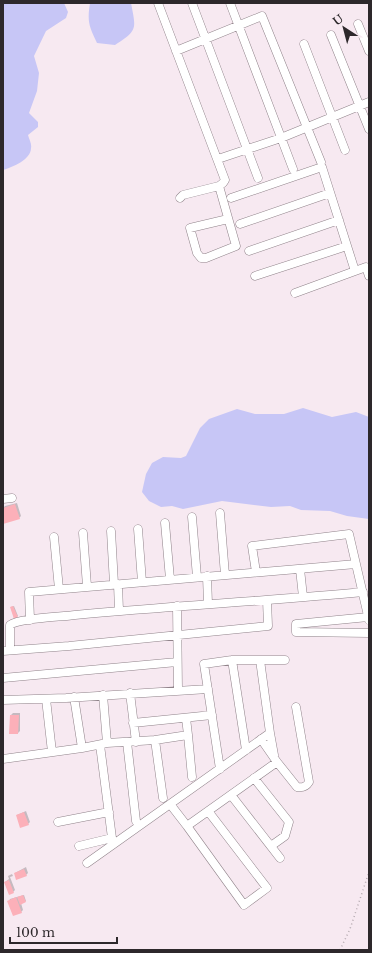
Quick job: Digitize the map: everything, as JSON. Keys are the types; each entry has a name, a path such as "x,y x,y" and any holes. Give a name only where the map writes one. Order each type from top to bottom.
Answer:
{"street":[{"path":"158,3 218,159 224,180 219,186 185,194 180,198"},
{"path":"192,3 258,178"},
{"path":"230,3 293,169"},
{"path":"176,51 262,16 321,162"},
{"path":"358,24 369,51"},
{"path":"331,35 368,129"},
{"path":"304,44 345,150"},
{"path":"218,159 281,138 369,102"},
{"path":"231,198 322,166 355,271"},
{"path":"219,186 236,246 206,258 201,258 197,253 190,228 228,219"},
{"path":"240,224 330,193"},
{"path":"249,250 339,220"},
{"path":"255,276 347,246"},
{"path":"295,293 366,267 369,276"},
{"path":"3,499 12,498"},
{"path":"220,513 224,575"},
{"path":"192,517 197,577"},
{"path":"164,523 170,579"},
{"path":"138,529 142,582"},
{"path":"111,531 119,611"},
{"path":"83,533 87,586"},
{"path":"256,572 252,546 349,534 369,619 296,624 296,632 369,633"},
{"path":"54,537 59,588"},
{"path":"30,620 29,592 59,588 356,564"},
{"path":"300,569 303,597"},
{"path":"207,576 208,604"},
{"path":"267,600 268,626 6,650 10,625 13,623 30,620 177,606 363,592"},
{"path":"177,606 178,690"},
{"path":"232,660 246,750"},
{"path":"220,769 204,664 232,660 285,660"},
{"path":"260,660 275,760"},
{"path":"3,678 177,662"},
{"path":"3,700 74,698 130,693 208,689"},
{"path":"130,693 136,742"},
{"path":"79,846 112,838 104,744 103,695"},
{"path":"74,698 82,748"},
{"path":"46,699 52,752"},
{"path":"261,739 275,760 297,787 301,788 307,786 309,782 296,707"},
{"path":"133,723 212,715"},
{"path":"186,718 192,778"},
{"path":"87,863 270,732"},
{"path":"3,759 104,744 155,740 188,735"},
{"path":"155,740 163,798"},
{"path":"127,742 136,821"},
{"path":"187,826 254,778 275,760"},
{"path":"254,778 289,822 285,836 271,846"},
{"path":"231,795 280,858"},
{"path":"170,804 244,905 267,888 208,811"},
{"path":"58,822 109,812"}],"path":[{"path":"340,950 350,929 369,872"}],"water":[{"path":"3,3 64,3 68,12 66,18 46,31 34,56 39,73 37,91 29,113 38,122 38,127 28,135 31,145 30,152 25,159 3,170"},
{"path":"90,3 131,3 134,28 128,36 115,45 97,43 89,24"},
{"path":"303,408 332,417 356,412 369,417 369,519 347,516 330,511 301,510 290,506 271,507 222,501 183,509 172,506 161,507 149,501 142,492 146,474 152,463 163,457 181,458 186,456 200,428 209,419 237,409 255,414 284,414"}],"building":[{"path":"15,504 20,519 3,524 3,508"},
{"path":"13,606 18,617 14,619 10,607"},
{"path":"10,715 19,715 18,734 9,734"},
{"path":"24,812 29,825 20,828 16,815"},
{"path":"24,869 27,876 16,880 14,873"},
{"path":"9,880 14,893 9,895 4,882"},
{"path":"23,895 26,902 20,905 17,897"},
{"path":"16,897 22,913 13,916 7,901"}]}
